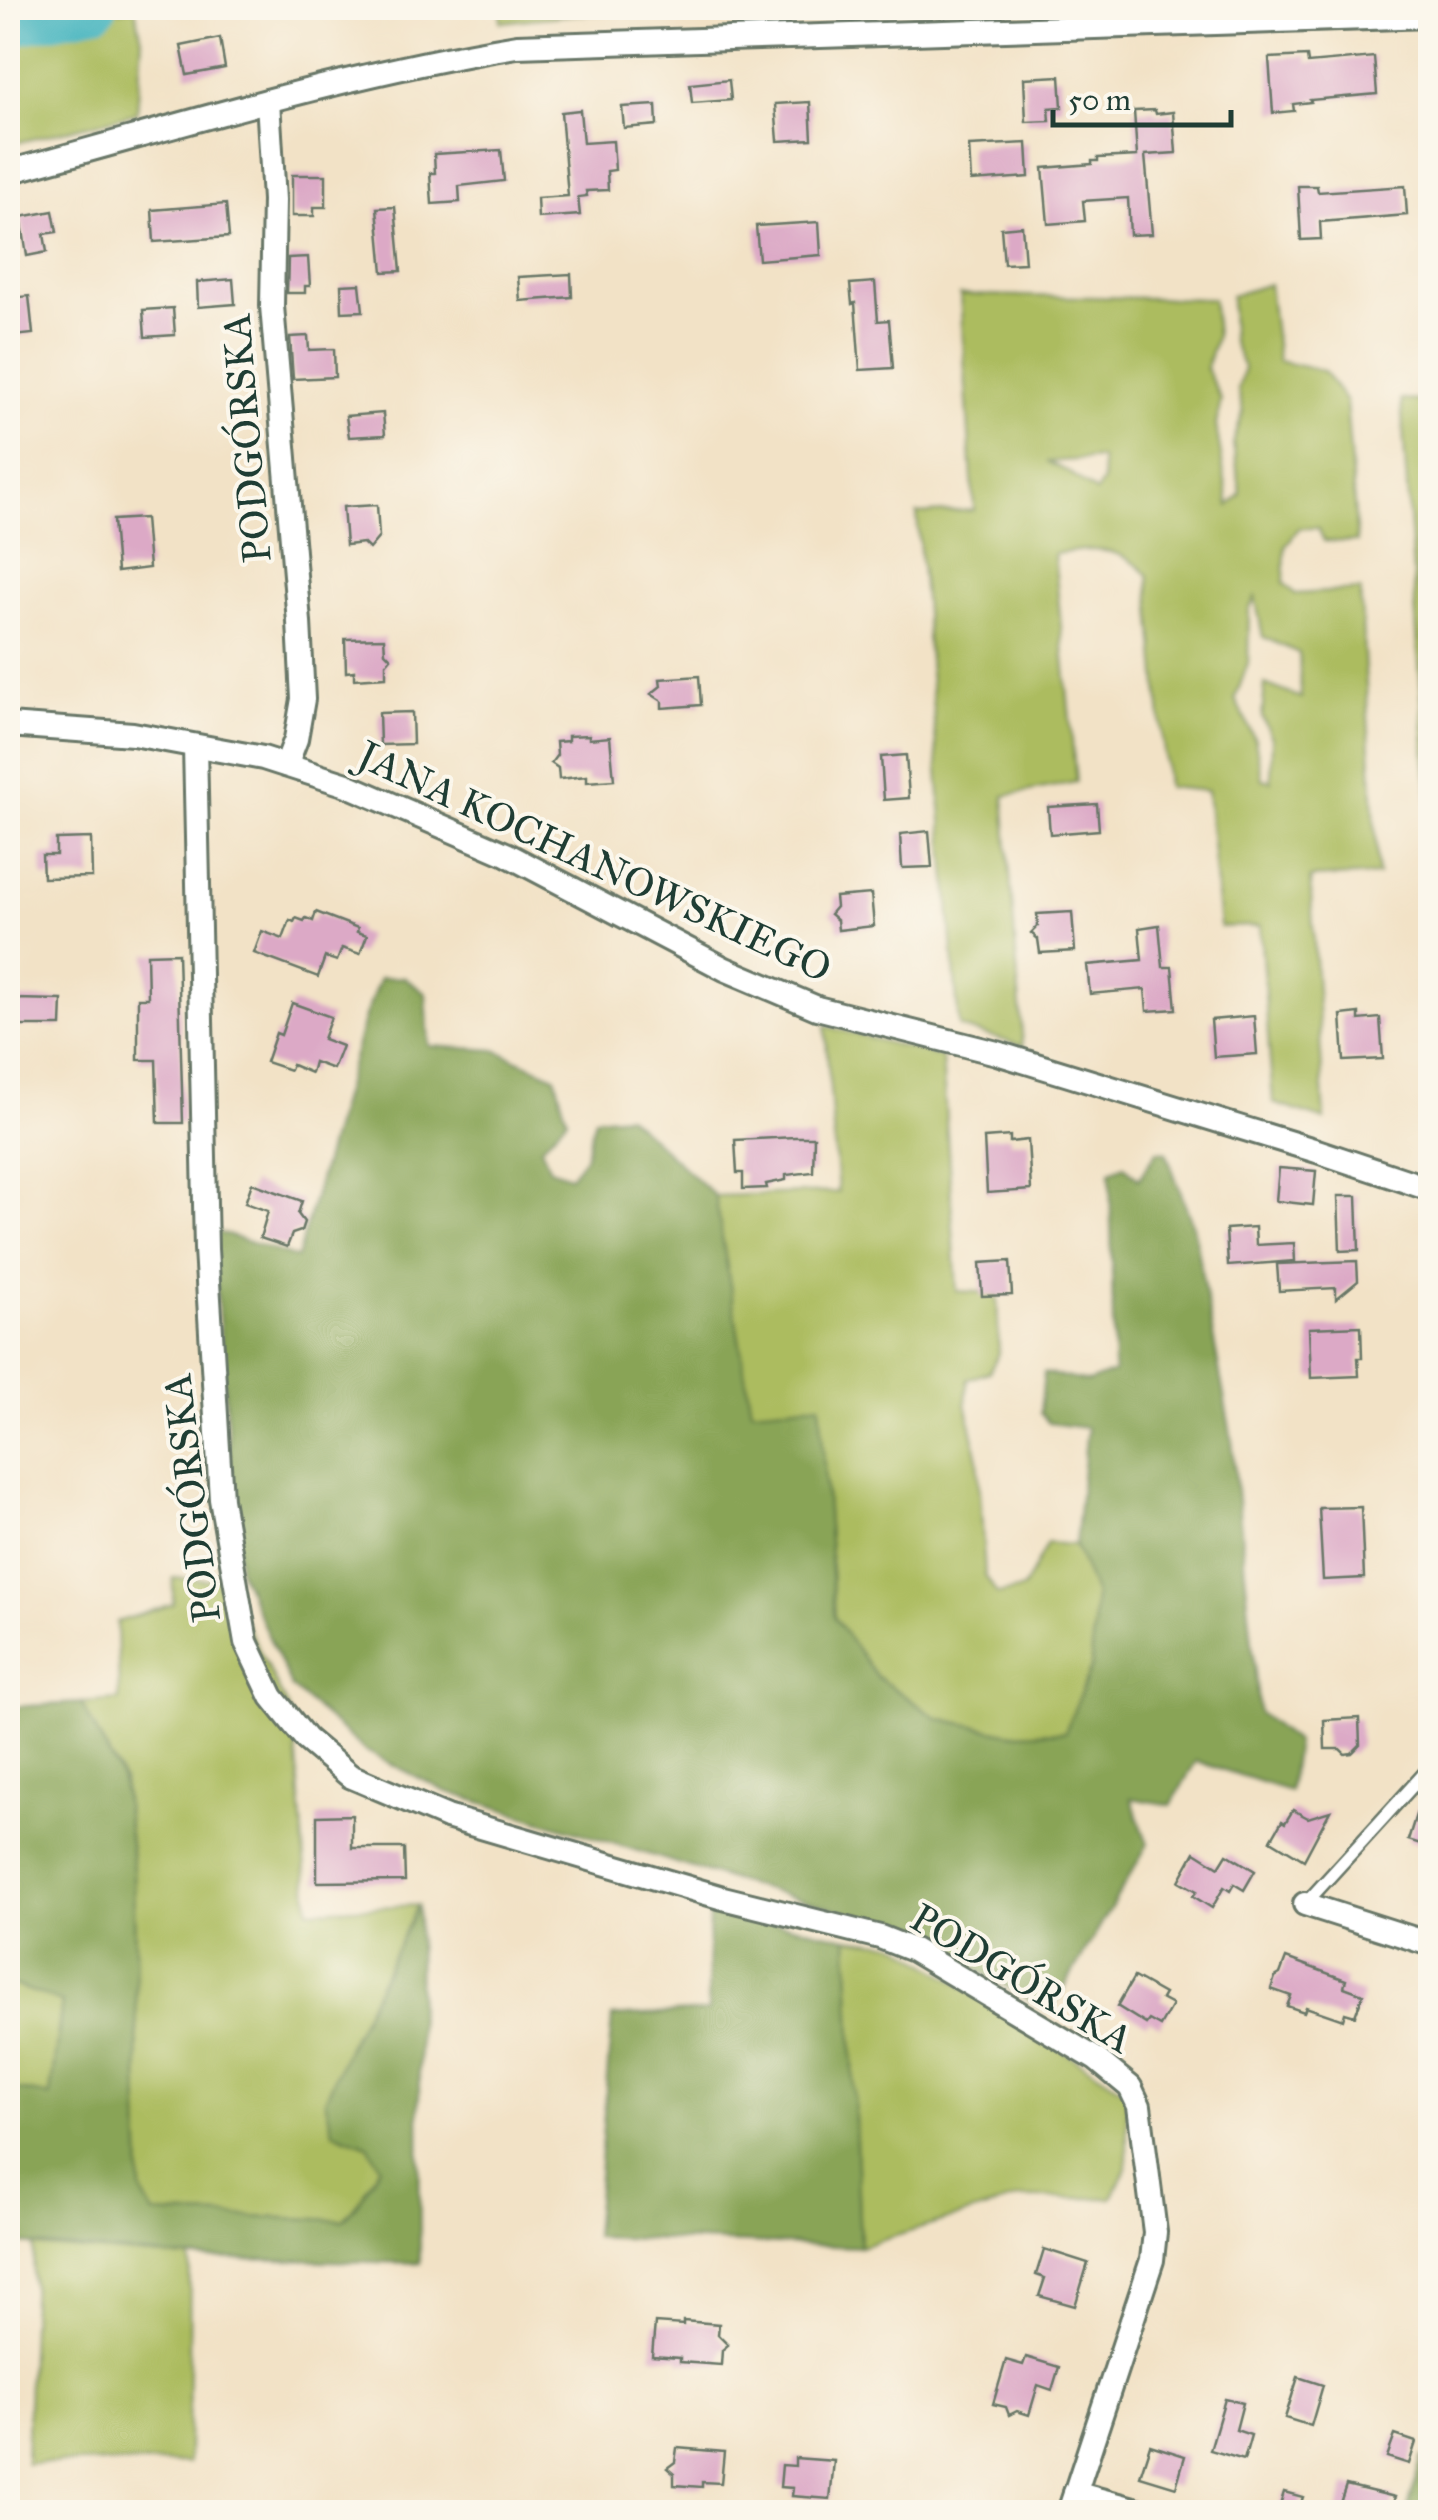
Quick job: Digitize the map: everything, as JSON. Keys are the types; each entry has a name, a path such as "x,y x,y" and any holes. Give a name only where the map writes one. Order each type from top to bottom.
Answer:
{"street":[{"path":"8,172 268,101 448,57 517,46 1430,16"},
{"name":"PODGÓRSKA","path":"268,101 274,200 272,306 303,700 296,739 286,765"},
{"name":"JANA KOCHANOWSKIEGO","path":"8,725 133,734 286,765 346,785 506,854 726,969 817,1008 997,1053 1430,1189"},
{"name":"PODGÓRSKA","path":"195,746 206,1249 218,1466 246,1642 272,1697 306,1740 350,1776 447,1817 723,1898 880,1937 913,1950 1096,2059 1130,2086 1140,2106 1155,2232 1152,2260 1072,2503"},
{"path":"1304,1904 1430,1944"},
{"path":"1072,2503 1144,2512"}],"lane":[{"path":"1304,1904 1430,1767"}],"green space":[{"path":"135,8 142,39 137,113 8,145 8,34"},
{"path":"500,8 905,8 577,14 501,22"},
{"path":"1269,284 1278,361 1324,371 1346,402 1357,542 1324,541 1318,528 1299,528 1285,547 1284,583 1295,594 1360,590 1378,875 1310,878 1325,1120 1273,1103 1260,926 1220,927 1207,791 1167,787 1148,575 1127,558 1105,551 1054,554 1076,782 1004,796 1023,1046 959,1027 917,514 974,510 960,295 1213,299 1216,337 1206,368 1221,400 1216,425 1229,506 1241,494 1233,444 1243,412 1238,389 1244,368 1232,341 1231,296","holes":["1101,458 1103,481 1096,492 1047,462","1255,597 1263,637 1299,653 1301,698 1265,684 1262,717 1272,738 1271,781 1262,779 1255,740 1235,699 1248,663 1249,610"]},
{"path":"1401,400 1430,401 1430,820"},
{"path":"404,977 426,994 429,1046 495,1050 555,1076 567,1119 541,1147 550,1169 570,1176 585,1157 595,1118 627,1115 715,1196 751,1410 820,1404 834,1617 877,1677 937,1718 1011,1734 1065,1732 1091,1668 1095,1595 1075,1545 1087,1428 1049,1423 1040,1413 1044,1373 1089,1382 1114,1372 1110,1171 1124,1165 1139,1179 1157,1151 1166,1152 1193,1226 1232,1440 1259,1713 1296,1742 1289,1791 1196,1761 1171,1805 1131,1798 1148,1844 1050,2012 905,1928 728,1879 445,1791 364,1750 291,1687 239,1570 212,1230 297,1258 365,1016 380,978"},
{"path":"825,1026 942,1057 957,1291 997,1293 999,1353 989,1372 968,1379 966,1403 978,1459 985,1575 997,1594 1023,1589 1047,1543 1075,1545 1095,1594 1091,1668 1066,1732 1011,1734 937,1718 877,1677 834,1617 820,1404 751,1411 715,1196 838,1192"},
{"path":"173,1578 224,1580 294,1720 309,1910 418,1905 326,2100 334,2132 368,2145 380,2166 344,2220 154,2214 141,2192 133,1869 123,1780 81,1703 119,1700 117,1622 173,1604"},
{"path":"81,1703 122,1780 133,1869 141,2191 153,2214 344,2220 380,2166 368,2145 333,2132 325,2100 418,1905 420,2263 190,2258 8,2243 8,2088 50,2096 62,2002 8,1983 8,1707"},
{"path":"709,1908 848,1938 860,2247 594,2237 612,2017 708,2011"},
{"path":"848,1938 897,1944 1127,2092 1127,2167 1112,2198 1019,2198 860,2247"},
{"path":"8,1983 62,2001 50,2096 8,2088"},
{"path":"34,2246 190,2258 188,2463 26,2463"},
{"path":"1422,2457 1430,2460 1430,2512 1407,2512"}],"building":[{"path":"220,38 225,68 187,75 181,46"},
{"path":"1307,56 1308,63 1374,57 1377,94 1310,100 1293,104 1294,111 1273,113 1269,58"},
{"path":"1060,76 1062,107 1049,108 1050,121 1026,122 1024,78"},
{"path":"729,80 731,100 692,103 690,84"},
{"path":"810,102 812,139 778,141 775,104"},
{"path":"656,105 657,125 624,128 622,107"},
{"path":"580,110 583,143 613,141 615,170 607,171 608,190 586,191 587,196 578,197 580,215 538,218 537,198 568,196 561,112"},
{"path":"1155,110 1156,114 1173,112 1176,153 1145,155 1152,234 1130,235 1128,198 1083,201 1085,221 1048,224 1043,168 1137,156 1134,111"},
{"path":"1027,143 1029,177 971,181 969,146"},
{"path":"501,150 504,181 459,186 460,202 432,204 430,173 435,173 434,154"},
{"path":"292,175 326,175 326,207 314,207 314,216 292,216"},
{"path":"1298,186 1317,186 1318,192 1405,186 1407,215 1320,222 1321,239 1301,240"},
{"path":"226,204 229,237 154,242 152,210"},
{"path":"395,207 401,271 383,272 377,208"},
{"path":"53,211 57,232 44,234 47,252 27,256 21,217"},
{"path":"819,222 821,255 759,260 756,226"},
{"path":"1022,226 1025,263 1004,264 1001,228"},
{"path":"308,257 310,286 305,286 305,293 287,293 288,258"},
{"path":"571,274 572,297 520,301 518,277"},
{"path":"233,279 235,304 198,307 197,282"},
{"path":"875,282 878,321 889,320 893,368 860,370 850,284"},
{"path":"360,284 363,311 342,312 341,285"},
{"path":"29,296 33,334 14,336 10,298"},
{"path":"173,308 175,335 145,337 143,310"},
{"path":"308,336 309,350 334,349 335,377 293,379 290,337"},
{"path":"383,413 385,435 349,437 346,416"},
{"path":"377,505 379,537 369,549 363,543 346,545 343,507"},
{"path":"145,518 149,568 117,572 113,520"},
{"path":"384,638 385,652 391,658 386,664 386,677 354,679 354,671 346,672 345,639"},
{"path":"699,676 701,705 662,708 662,701 651,694 661,686 660,679"},
{"path":"412,712 413,744 380,745 379,713"},
{"path":"589,735 589,739 610,737 614,780 587,782 587,776 559,779 558,768 551,763 557,755 556,742 568,741 568,736"},
{"path":"906,755 909,798 884,800 881,757"},
{"path":"1097,804 1099,830 1050,834 1048,807"},
{"path":"929,831 932,867 902,868 900,834"},
{"path":"91,838 92,877 43,878 42,855 56,855 56,839"},
{"path":"871,894 874,926 838,930 837,920 830,914 836,907 835,897"},
{"path":"316,912 367,935 360,954 342,948 337,961 325,957 318,977 254,953 262,931 283,939 290,920 313,921"},
{"path":"1072,912 1075,951 1040,953 1038,939 1031,933 1038,926 1037,914"},
{"path":"1159,925 1163,967 1172,967 1176,1009 1147,1011 1145,989 1090,994 1087,965 1142,960 1139,928"},
{"path":"178,953 183,1123 158,1123 156,1060 138,1060 138,998 148,998 147,954"},
{"path":"15,999 62,1000 61,1026 15,1026"},
{"path":"292,1003 331,1017 323,1039 342,1046 333,1069 314,1062 311,1073 292,1065 290,1070 266,1062"},
{"path":"1359,1013 1359,1020 1380,1018 1383,1059 1344,1061 1341,1015"},
{"path":"1254,1016 1257,1054 1214,1057 1211,1020"},
{"path":"1010,1136 1010,1142 1028,1140 1031,1190 987,1193 984,1138"},
{"path":"814,1137 813,1172 786,1175 786,1180 766,1184 767,1188 743,1189 743,1173 737,1173 735,1140"},
{"path":"1279,1168 1316,1171 1313,1205 1276,1201"},
{"path":"252,1183 302,1201 298,1214 304,1222 301,1231 292,1234 287,1247 260,1238 268,1211 245,1203"},
{"path":"1338,1196 1357,1196 1359,1250 1340,1251"},
{"path":"1255,1227 1256,1245 1294,1243 1295,1261 1228,1266 1226,1229"},
{"path":"1010,1261 1012,1295 982,1296 980,1263"},
{"path":"1357,1261 1358,1281 1336,1299 1336,1288 1279,1291 1277,1264"},
{"path":"1361,1326 1359,1376 1311,1378 1309,1328"},
{"path":"1361,1507 1364,1578 1323,1580 1319,1508"},
{"path":"1359,1718 1360,1745 1352,1753 1325,1749 1324,1720"},
{"path":"1430,1782 1430,1847 1408,1840 1425,1786"},
{"path":"1293,1810 1308,1818 1330,1811 1304,1860 1271,1840"},
{"path":"352,1815 352,1848 404,1848 405,1881 317,1882 317,1816"},
{"path":"1195,1852 1219,1867 1227,1854 1255,1871 1244,1890 1234,1884 1230,1891 1224,1887 1212,1908 1193,1896 1197,1891 1179,1881"},
{"path":"1286,1958 1346,1980 1344,1987 1363,1994 1355,2016 1345,2013 1343,2020 1306,2007 1304,2012 1287,2006 1291,1996 1271,1989"},
{"path":"1134,1977 1164,1994 1161,1999 1172,2005 1160,2026 1149,2020 1146,2024 1117,2006"},
{"path":"1044,2249 1088,2263 1075,2306 1039,2296 1045,2278 1036,2275"},
{"path":"683,2321 719,2324 718,2335 728,2345 722,2350 721,2365 652,2356 655,2323 683,2325"},
{"path":"1026,2357 1059,2367 1052,2390 1038,2385 1029,2415 1017,2411 1009,2415 1006,2407 993,2404 1006,2360 1023,2365"},
{"path":"1298,2377 1323,2385 1311,2426 1285,2418"},
{"path":"1225,2399 1243,2403 1236,2430 1251,2435 1244,2460 1210,2450"},
{"path":"1395,2435 1416,2442 1409,2464 1387,2457"},
{"path":"1150,2445 1185,2456 1176,2487 1140,2476"},
{"path":"677,2448 724,2452 721,2483 702,2482 702,2487 674,2485 674,2474 667,2468 675,2462"},
{"path":"795,2458 834,2461 830,2499 792,2496 793,2488 780,2487 782,2465 795,2466"},
{"path":"1346,2485 1395,2497 1390,2512 1337,2512"},
{"path":"1284,2492 1303,2497 1298,2512 1278,2512"}],"waterway":[{"path":"8,26 96,8"}]}
